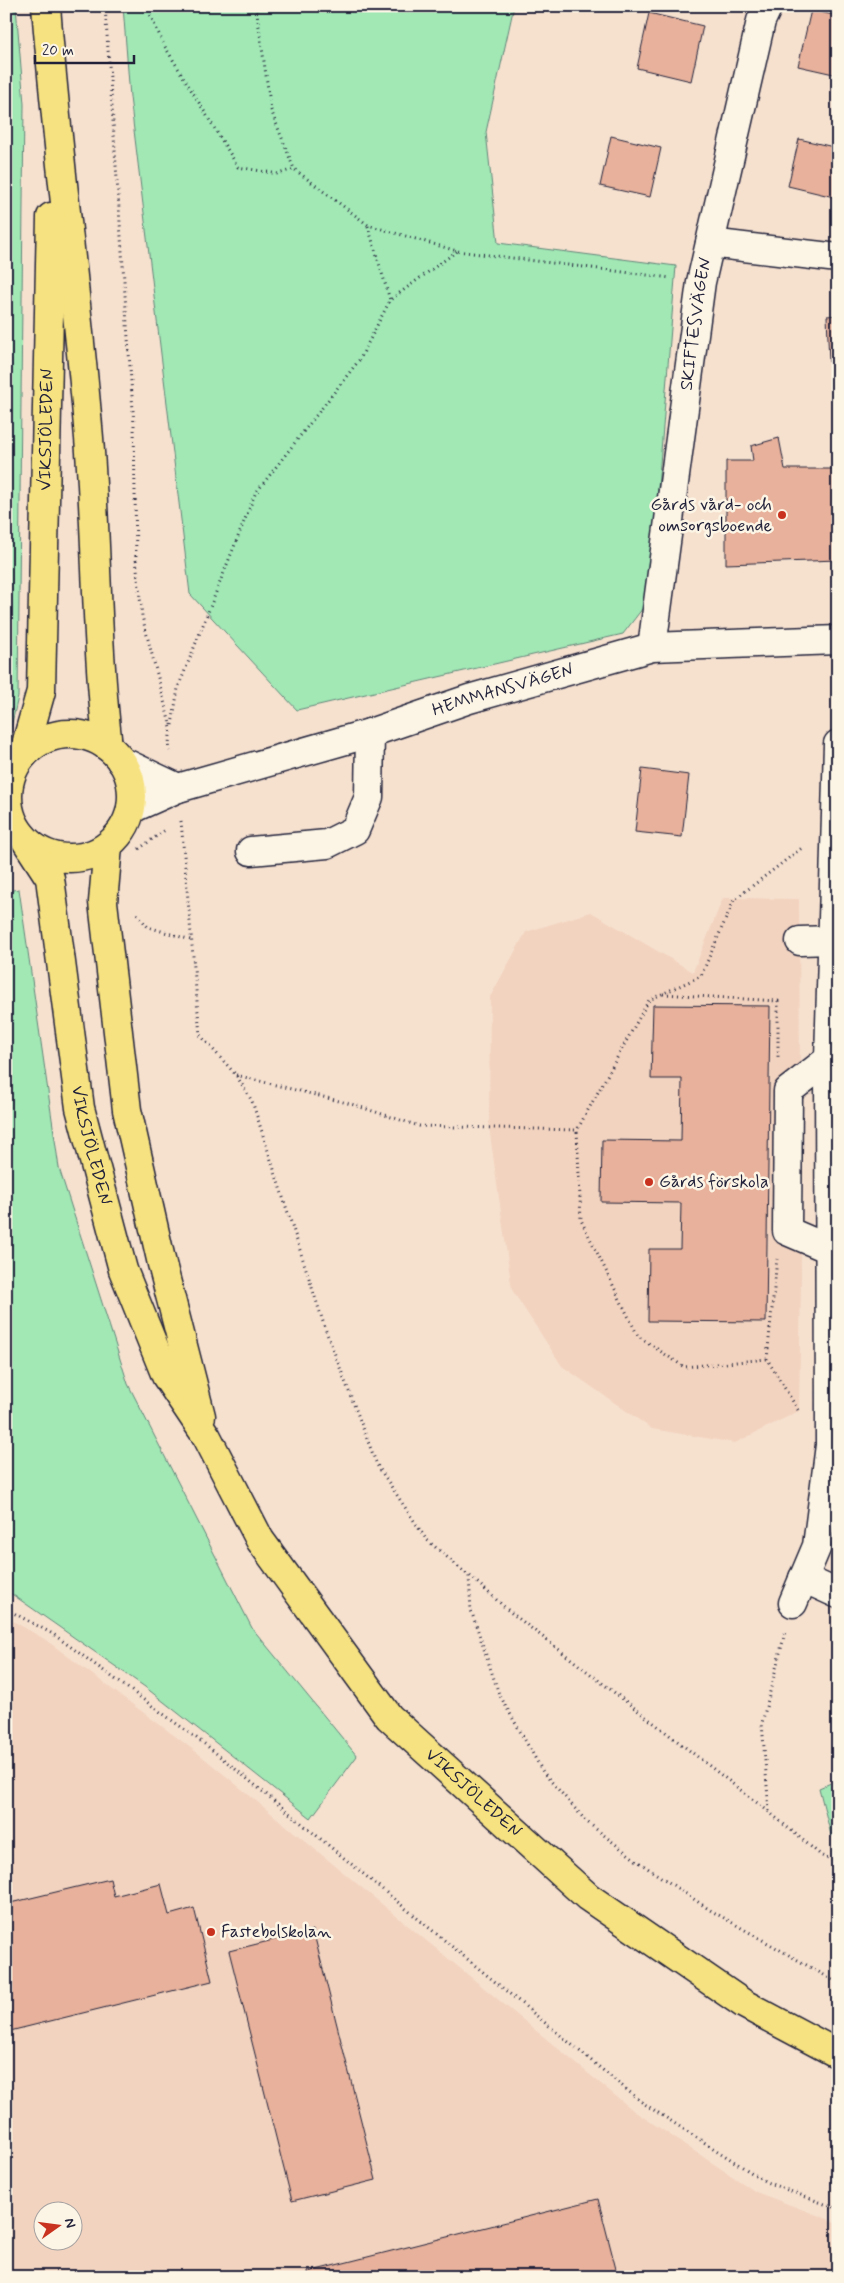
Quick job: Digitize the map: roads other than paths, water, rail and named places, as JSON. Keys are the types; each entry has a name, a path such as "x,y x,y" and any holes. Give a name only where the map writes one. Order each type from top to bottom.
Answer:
{"main road":[{"name":"VIKSJÖLEDEN","path":"46,6 53,103 89,439 102,696 114,754"},
{"name":"VIKSJÖLEDEN","path":"23,754 40,691 53,103"},
{"path":"57,735 85,736 114,754 129,776 132,794 131,809 123,826 108,846 97,853 75,859 53,857 43,853 15,828 8,802 7,788 13,771 23,754 40,742 57,735"},
{"name":"VIKSJÖLEDEN","path":"15,828 50,878 80,1108 123,1270 166,1376 206,1437 260,1540 389,1717 588,1897 744,2004 838,2054"},
{"name":"VIKSJÖLEDEN","path":"108,846 103,902 127,1110 162,1264 206,1437"}],"street":[{"name":"SKIFTESVÄGEN","path":"652,648 701,282 761,21 768,6"},
{"path":"710,243 838,258"},
{"name":"HEMMANSVÄGEN","path":"131,809 178,788 370,733 469,699 652,648 838,640"},
{"path":"251,851 327,844 355,830 369,797 370,733"},
{"path":"793,1604 817,1546 830,1445 832,1231 829,1059 838,744"},
{"path":"114,754 178,788"},
{"path":"800,940 832,940"},
{"path":"829,1059 788,1091 787,1231 832,1231"},
{"path":"803,1578 838,1594"}],"place":[{"name":"Gårds vård- och omsorgsboende","path":"782,515"},
{"name":"Gårds förskola","path":"649,1182"},
{"name":"Fastebolskolan","path":"211,1932"}]}
